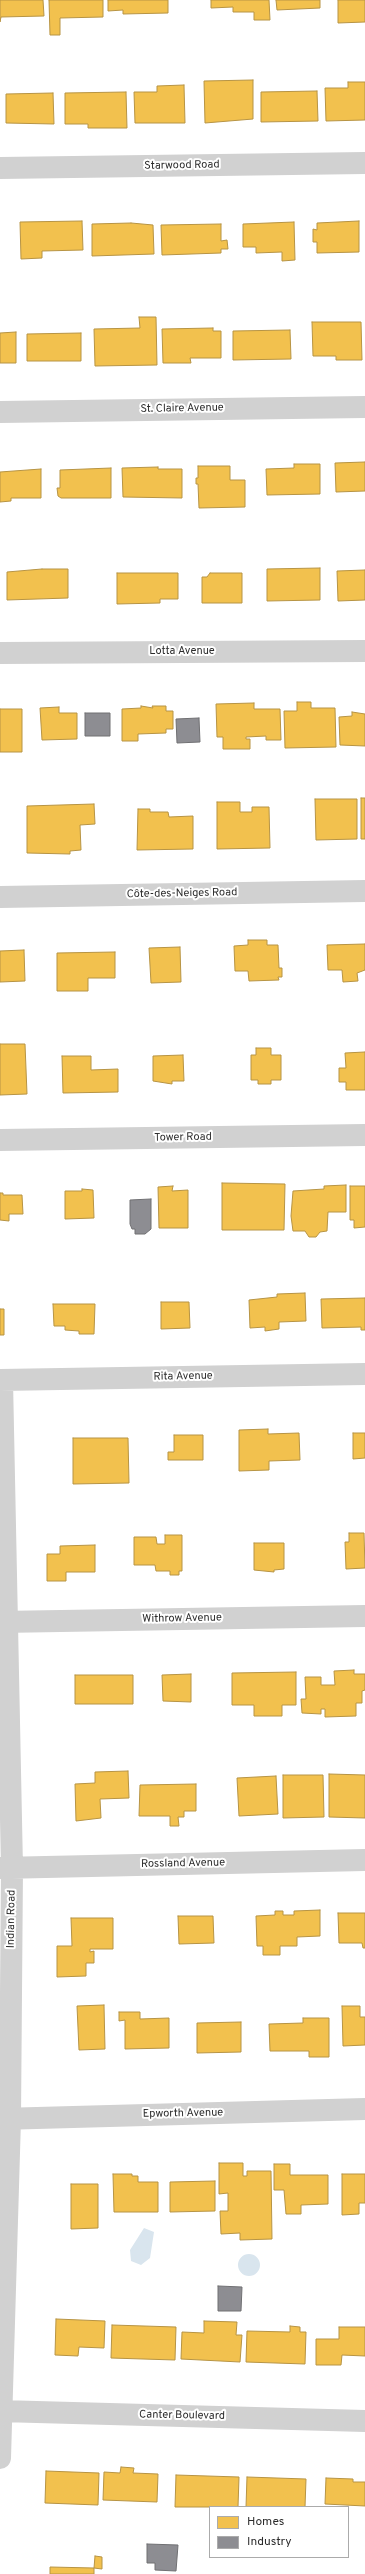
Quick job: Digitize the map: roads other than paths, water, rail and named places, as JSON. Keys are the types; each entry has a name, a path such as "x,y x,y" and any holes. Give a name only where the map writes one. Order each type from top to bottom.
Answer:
{"street":[{"name":"Starwood Road","path":"0,168 365,163"},
{"name":"St. Claire Avenue","path":"0,412 365,407"},
{"name":"Lotta Avenue","path":"0,653 365,651"},
{"name":"Côte-des-Neiges Road","path":"0,897 365,891"},
{"name":"Tower Road","path":"0,1140 365,1135"},
{"name":"Rita Avenue","path":"1,1380 365,1374"},
{"name":"Indian Road","path":"0,2458 5,2118 6,1868 1,1380"},
{"name":"Withrow Avenue","path":"4,1622 365,1616"},
{"name":"Rossland Avenue","path":"6,1868 365,1860"},
{"name":"Epworth Avenue","path":"5,2118 365,2109"},
{"name":"Canter Boulevard","path":"1,2411 365,2421"}]}
